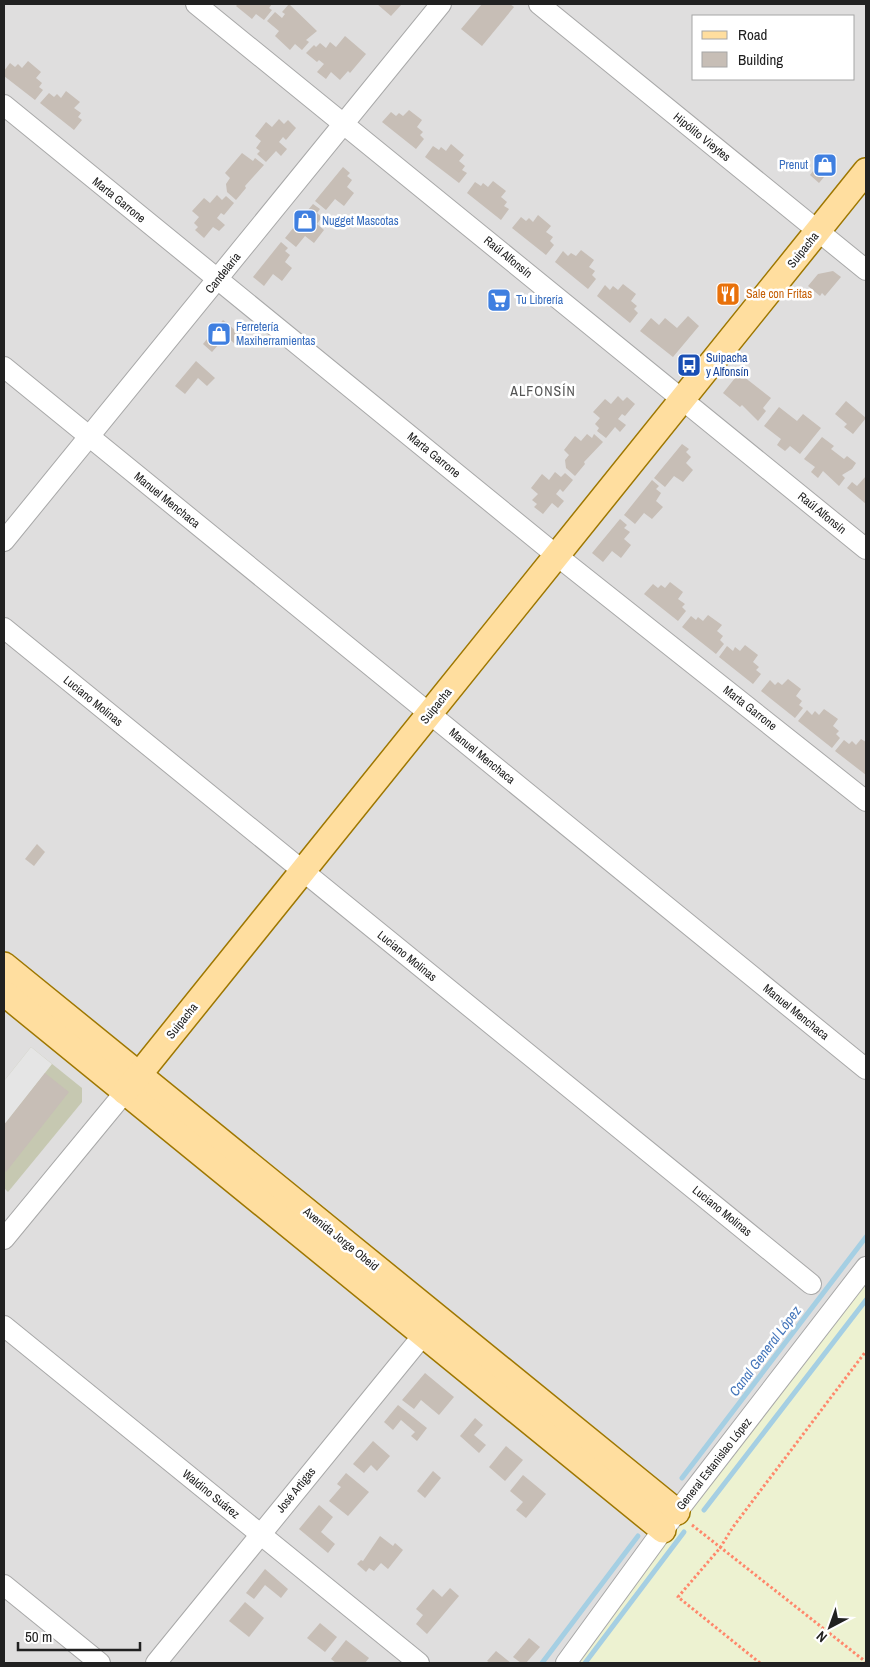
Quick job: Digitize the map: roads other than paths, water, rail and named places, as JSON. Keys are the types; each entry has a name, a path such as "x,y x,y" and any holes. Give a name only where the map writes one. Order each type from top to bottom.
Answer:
{"main road":[{"name":"Suipacha","path":"132,1083 866,171"},
{"name":"Avenida Jorge Obeid","path":"4,965 132,1083 670,1521"},
{"name":"Avenida Jorge Obeid","path":"4,993 132,1083"}],"street":[{"name":"Raúl Alfonsín","path":"196,4 866,549"},
{"name":"Candelaria","path":"4,541 440,4"},
{"name":"Hipólito Vieytes","path":"538,4 866,270"},
{"name":"Marta Garrone","path":"4,105 556,555 866,801"},
{"name":"Manuel Menchaca","path":"4,367 866,1069"},
{"name":"Luciano Molinas","path":"4,628 811,1284"},
{"name":"Suipacha","path":"4,1239 132,1083"},
{"name":"General Estanislao López","path":"566,1663 670,1521 866,1267"},
{"name":"Waldino Suárez","path":"4,1326 419,1663"},
{"name":"José Artigas","path":"156,1663 430,1326"},
{"path":"4,1585 100,1663"}],"waterway":[{"name":"Canal General López","path":"682,1478 866,1237"},
{"name":"Canal General López","path":"704,1510 866,1300"},
{"name":"Canal General López","path":"585,1663 684,1532"},
{"name":"Canal General López","path":"542,1663 638,1536"}],"place":[{"name":"Prenut","path":"825,165"},
{"name":"Nugget Mascotas","path":"305,221"},
{"name":"Sale con Fritas","path":"728,294"},
{"name":"Tu Librería","path":"499,300"},
{"name":"Ferretería Maxiherramientas","path":"219,334"},
{"name":"Suipacha y Alfonsín","path":"689,365"}],"district":[{"name":"ALFONSÍN","path":"543,391"}]}
